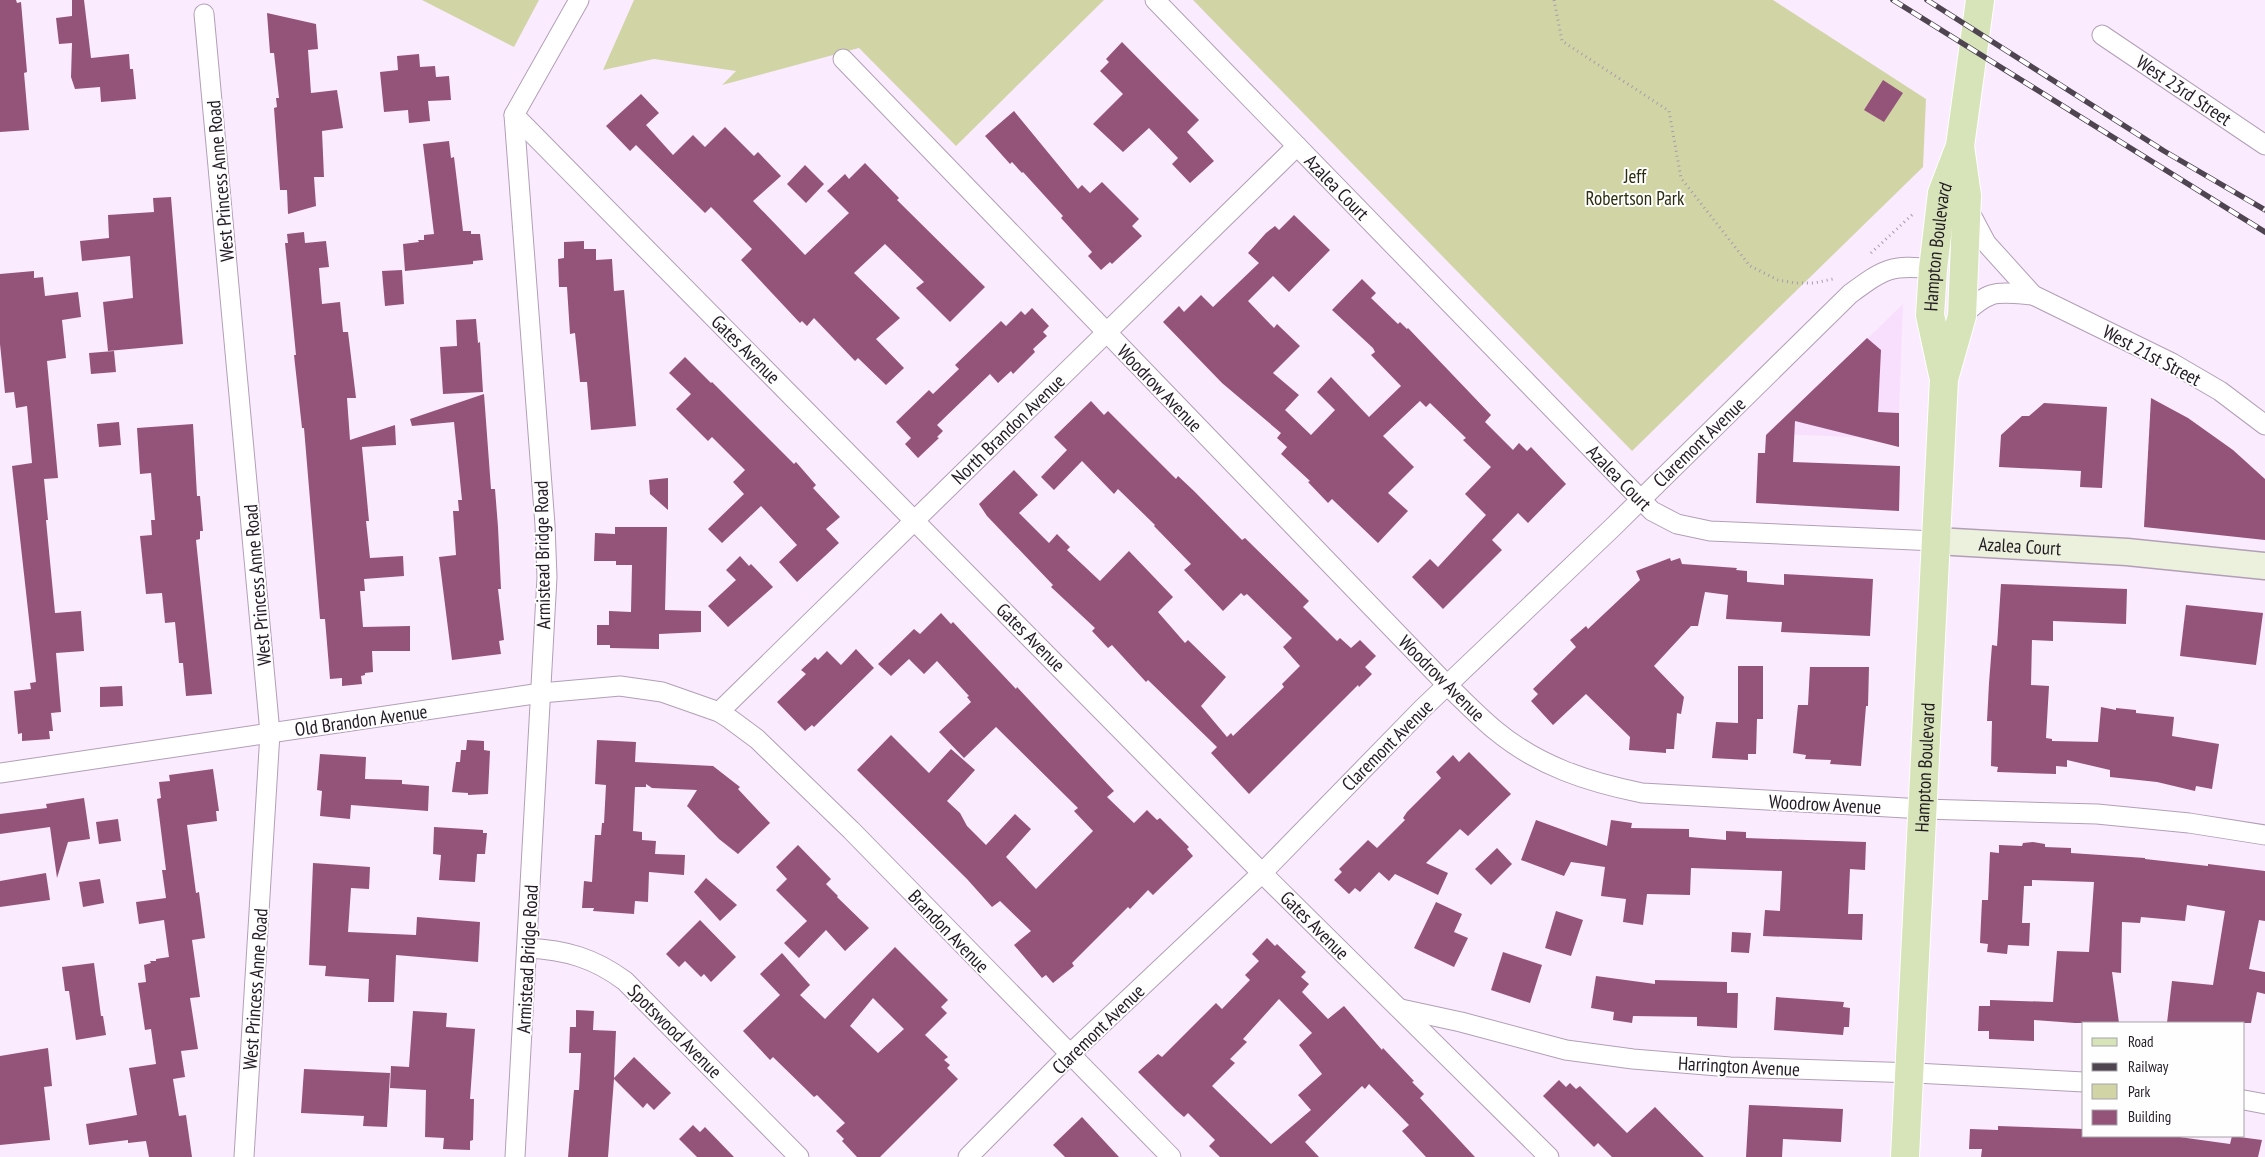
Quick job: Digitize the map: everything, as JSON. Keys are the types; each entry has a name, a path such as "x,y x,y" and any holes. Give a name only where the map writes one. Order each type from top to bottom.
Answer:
{"main road":[{"name":"Hampton Boulevard","path":"1944,379 1930,315 1933,269 1942,193 1960,146 1980,0"},
{"name":"Hampton Boulevard","path":"1905,1157 1944,379 1962,316 1966,206 1960,146"}],"street":[{"path":"514,115 579,0"},
{"name":"Azalea Court","path":"1155,0 1640,500 1662,519 1693,529 2127,552 2265,566"},
{"name":"West Princess Anne Road","path":"204,14 270,733 244,1157"},
{"name":"West 23rd Street","path":"2102,35 2265,145"},
{"name":"Woodrow Avenue","path":"843,59 1447,685 1494,730 1526,753 1561,771 1606,785 1642,793 1923,809 2097,814 2189,823 2265,835"},
{"name":"Gates Avenue","path":"514,115 1262,873 1548,1157"},
{"name":"Armistead Bridge Road","path":"514,115 545,526 547,578 515,1157"},
{"name":"North Brandon Avenue","path":"719,712 1297,146"},
{"name":"West 21st Street","path":"1966,206 1986,243 2033,294 2172,363 2220,391 2265,425"},
{"name":"Claremont Avenue","path":"968,1157 1070,1054 1262,873 1447,685 1640,500 1850,294 1875,276 1892,268 1902,266 1933,269"},
{"name":"West 21st Street","path":"1962,316 1978,300 1990,294 2033,294"},
{"name":"Old Brandon Avenue","path":"0,773 541,693 620,686 662,692 719,712"},
{"name":"Brandon Avenue","path":"719,712 757,740 851,830 1171,1157"},
{"name":"Spotswood Avenue","path":"527,948 581,956 606,968 625,981 799,1157"},
{"name":"Harrington Avenue","path":"1400,1009 1461,1022 1566,1050 1604,1055 1730,1067 1910,1073 2082,1082"},
{"path":"2245,1100 2265,1104"}],"path":[{"path":"1554,0 1562,41 1669,111 1681,178 1750,266 1778,280 1795,283 1814,283 1838,277"},
{"path":"1866,258 1909,218 1918,206"}],"shaded area":[{"path":"1903,304 1898,439 1775,434 1774,430"}],"green space":[{"path":"422,0 539,0 514,47"},
{"path":"634,0 1104,0 956,146 859,48 722,85 736,71 654,59 603,70"},
{"name":"Jeff Robertson Park","path":"1193,0 1773,0 1926,99 1923,167 1632,451"}],"building":[{"path":"0,0 16,0 17,3 21,2 27,72 24,73 29,130 0,132"},
{"path":"72,0 84,0 91,58 129,54 130,69 133,69 136,99 101,102 100,87 75,89 71,77 72,43 59,44 56,18 72,16"},
{"path":"267,13 316,24 318,49 308,50 311,93 337,90 343,128 322,131 324,177 314,177 316,206 288,214 287,190 280,190 274,108 277,107 276,98 279,98 274,53 270,53"},
{"path":"1122,42 1199,120 1187,132 1214,161 1190,183 1172,164 1178,158 1149,128 1123,152 1093,124 1123,94 1100,71 1109,62 1106,59"},
{"path":"419,54 420,67 435,66 436,77 449,76 451,100 428,101 430,121 409,123 408,110 384,112 380,72 398,70 397,56"},
{"path":"1883,80 1903,93 1884,122 1864,110"},
{"path":"641,94 659,113 646,125 673,155 693,135 705,147 725,127 754,156 758,152 781,176 753,201 805,255 849,213 827,191 845,174 849,179 865,163 899,198 897,200 985,287 950,322 916,288 924,282 885,244 854,273 900,318 876,339 904,368 886,385 858,358 855,361 814,318 807,326 802,321 800,323 741,260 752,249 719,215 711,207 705,213 636,145 630,151 606,126"},
{"path":"1014,111 1078,189 1082,185 1090,193 1102,182 1139,219 1132,226 1142,236 1112,264 1110,262 1101,270 1088,256 1092,252 1061,218 1063,216 1023,172 1012,162 1010,164 985,136"},
{"path":"449,141 451,158 454,157 463,231 471,231 471,234 480,234 483,260 473,261 473,264 405,271 403,244 419,242 418,240 424,240 424,235 434,234 423,144"},
{"path":"805,165 824,184 806,203 787,184"},
{"path":"171,197 183,344 108,351 103,302 133,298 130,256 82,261 80,241 109,238 108,215 154,212 153,198"},
{"path":"1294,215 1330,250 1289,292 1273,276 1248,301 1274,328 1277,324 1300,346 1273,373 1299,395 1285,410 1311,435 1335,410 1317,392 1331,377 1369,417 1401,386 1371,355 1375,352 1373,348 1332,310 1362,279 1376,293 1371,298 1398,324 1400,322 1408,328 1491,415 1485,422 1513,450 1519,443 1527,451 1531,447 1566,484 1528,523 1518,513 1492,540 1502,550 1443,609 1412,577 1430,559 1438,567 1486,515 1465,494 1491,467 1463,440 1466,438 1430,403 1426,407 1420,401 1383,436 1414,467 1388,493 1408,511 1378,543 1332,499 1328,503 1308,482 1310,481 1281,454 1287,447 1277,438 1281,433 1222,383 1163,322 1179,306 1184,312 1201,295 1213,307 1259,263 1248,253 1266,233 1275,226 1279,230"},
{"path":"304,232 305,243 326,241 329,267 319,268 322,304 340,302 343,332 348,332 356,398 347,398 350,440 395,425 396,445 362,447 369,521 366,521 370,558 403,556 404,576 364,579 365,591 360,591 363,627 410,626 410,651 372,651 373,672 365,673 365,675 361,676 362,684 342,686 342,678 330,679 325,619 320,619 304,428 302,428 294,355 296,355 285,243 288,243 287,234"},
{"path":"584,241 584,249 596,249 596,260 612,259 614,291 624,290 636,426 591,430 587,382 580,382 575,333 570,334 567,287 559,287 558,259 564,258 564,242"},
{"path":"402,270 404,304 385,306 382,271"},
{"path":"34,271 34,278 43,277 45,296 78,292 81,317 62,320 66,358 47,361 58,478 44,479 55,613 81,611 84,651 56,653 61,712 51,713 53,731 49,731 50,739 22,741 22,733 18,734 14,691 31,689 30,683 36,682 12,466 32,463 27,406 16,408 14,392 5,393 0,344 0,274"},
{"path":"1032,308 1049,326 1043,332 1047,336 1033,349 1035,352 1013,374 1011,371 998,383 990,374 937,425 943,431 937,437 939,438 918,458 905,444 911,438 896,422 929,390 933,394 959,369 955,365 1001,321 1006,326 1021,311 1025,315"},
{"path":"476,319 478,343 480,342 483,392 443,394 440,347 457,346 456,320"},
{"path":"1867,338 1881,350 1878,412 1899,413 1899,447 1795,421 1793,462 1900,466 1899,511 1756,503 1758,453 1765,453 1766,435"},
{"path":"114,351 116,372 91,374 89,353"},
{"path":"685,357 794,464 796,462 816,485 813,488 840,517 826,529 839,543 797,582 779,562 797,545 761,506 722,543 708,529 744,494 733,482 745,470 712,437 708,441 676,409 691,394 669,373"},
{"path":"484,394 491,489 495,489 501,589 498,589 504,640 499,641 501,654 452,660 439,557 456,555 453,511 459,511 458,500 462,500 454,422 412,426 410,419"},
{"path":"2151,398 2188,418 2233,450 2265,479 2265,540 2144,527"},
{"path":"1091,401 1104,415 1108,411 1176,479 1178,476 1242,540 1245,538 1309,601 1303,607 1337,641 1340,638 1351,648 1360,640 1376,656 1365,667 1372,674 1359,687 1358,685 1249,794 1211,753 1217,747 1148,680 1146,682 1112,645 1108,648 1092,631 1095,628 1051,587 1053,585 987,516 979,504 1014,470 1038,495 1019,513 1049,543 1057,534 1070,547 1067,550 1100,581 1129,551 1173,597 1158,612 1185,643 1188,640 1226,677 1201,706 1227,737 1231,733 1233,736 1284,687 1282,684 1300,666 1283,647 1292,638 1247,594 1244,596 1241,593 1223,611 1184,570 1191,564 1155,525 1118,489 1114,494 1082,461 1054,490 1041,477 1067,450 1054,437"},
{"path":"2044,403 2107,407 2102,488 2080,487 2081,471 1999,467 2001,435 2022,416 2029,416"},
{"path":"119,422 121,445 99,447 97,424"},
{"path":"193,424 197,496 200,496 203,531 200,531 200,539 196,540 212,694 186,696 183,663 179,663 175,622 165,623 162,593 146,594 140,536 152,535 151,520 155,520 151,473 140,474 137,428"},
{"path":"668,478 668,510 650,494 649,480"},
{"path":"615,527 667,527 665,610 701,611 701,632 659,634 659,649 610,648 610,645 597,645 597,625 609,625 609,611 631,612 632,565 616,565 616,561 594,561 595,533 615,534"},
{"path":"740,556 749,566 751,564 773,587 728,627 708,606 736,580 726,570"},
{"path":"1670,558 1671,561 1680,558 1682,564 1737,568 1736,570 1747,571 1747,582 1784,585 1784,574 1873,579 1870,636 1781,632 1782,622 1726,619 1728,595 1705,592 1698,626 1691,626 1654,666 1684,697 1681,714 1677,713 1674,749 1666,749 1666,753 1629,750 1630,737 1586,694 1553,725 1531,701 1538,694 1533,689 1576,647 1570,640 1586,626 1588,629 1640,580 1636,571"},
{"path":"2001,584 2127,589 2126,624 2053,621 2053,641 2032,640 2031,685 2049,686 2046,738 2052,739 2052,741 2098,742 2101,707 2116,710 2116,708 2136,710 2136,713 2174,717 2172,736 2219,744 2212,789 2196,786 2195,791 2157,782 2110,777 2110,770 2067,760 2067,767 2056,766 2056,774 1997,772 1998,767 1991,766 1992,721 1987,721 1992,645 1997,646"},
{"path":"2186,605 2263,613 2256,665 2180,656"},
{"path":"941,613 951,624 953,622 1016,689 1017,687 1114,791 1107,797 1134,823 1147,810 1157,820 1160,818 1189,847 1187,849 1193,856 1153,895 1148,890 1130,909 1128,907 1072,963 1074,966 1053,983 1046,975 1042,978 1014,945 1031,931 1000,901 992,907 967,879 857,770 891,735 929,773 951,749 975,770 947,801 960,813 967,826 986,845 1015,814 1031,829 1006,857 1036,889 1093,831 1074,811 1078,808 996,727 964,758 939,732 971,702 967,697 969,696 937,661 924,674 909,659 891,676 878,664 914,629 920,634"},
{"path":"856,649 874,668 814,727 812,725 805,731 777,702 806,674 801,670 815,657 818,660 827,651 841,665"},
{"path":"1738,666 1763,666 1763,719 1757,719 1756,754 1748,754 1748,760 1712,758 1716,722 1738,723"},
{"path":"1810,667 1869,667 1868,706 1866,706 1861,766 1830,764 1831,760 1805,759 1806,755 1793,753 1798,705 1808,705"},
{"path":"122,686 123,706 100,707 100,687"},
{"path":"467,740 484,741 484,750 490,751 488,794 468,795 468,793 452,792 456,762 460,762 461,750 466,750"},
{"path":"597,740 636,742 635,762 713,766 740,787 738,789 770,823 738,854 719,839 687,806 697,790 652,788 646,784 646,787 635,787 633,831 642,832 642,840 656,841 655,854 685,855 684,875 649,872 648,902 635,901 634,914 593,911 594,908 582,908 584,881 592,882 595,835 601,835 602,823 604,823 606,785 595,784"},
{"path":"1469,752 1511,794 1468,836 1460,829 1426,863 1448,873 1438,895 1395,874 1389,881 1379,872 1360,892 1355,888 1349,894 1334,880 1342,872 1339,869 1368,840 1377,848 1405,820 1403,818 1407,812 1441,778 1436,772 1453,755 1459,762"},
{"path":"320,754 366,757 365,779 402,780 402,784 429,786 428,811 351,805 350,819 320,816 322,791 317,790"},
{"path":"213,769 219,811 216,811 217,821 187,825 196,893 199,892 205,938 192,940 200,997 190,998 198,1049 181,1051 185,1077 173,1079 179,1116 186,1115 192,1157 149,1157 146,1141 128,1143 128,1140 89,1145 86,1124 137,1115 129,1068 156,1064 151,1029 145,1030 138,983 146,982 144,965 151,963 150,961 156,961 156,959 169,957 164,920 139,924 136,902 166,898 162,870 166,870 157,799 161,798 159,782 170,781 169,775"},
{"path":"84,798 90,839 68,842 57,878 50,827 0,834 0,814 47,808 46,804"},
{"path":"118,819 121,841 99,844 96,822"},
{"path":"1536,820 1607,846 1611,820 1632,823 1631,828 1689,829 1689,837 1726,840 1726,831 1746,832 1746,838 1866,842 1865,870 1850,869 1848,914 1863,914 1862,940 1763,936 1765,910 1780,911 1782,871 1691,868 1690,895 1647,894 1643,925 1623,922 1626,899 1601,896 1605,867 1571,862 1564,876 1521,860"},
{"path":"434,827 483,830 483,833 487,833 485,854 477,854 475,882 439,880 441,855 433,854"},
{"path":"2033,842 2045,844 2045,847 2071,848 2071,853 2145,858 2265,871 2265,921 2259,920 2249,969 2265,972 2265,994 2257,992 2251,1023 2167,1022 2172,981 2213,985 2225,911 2187,905 2185,921 2141,917 2140,923 2122,922 2121,973 2112,972 2119,1022 2075,1023 2034,1020 2034,1041 1989,1039 1989,1031 1978,1031 1979,1006 1990,1006 1990,1000 2053,1002 2057,951 2089,952 2094,882 2032,880 2032,886 2024,886 2022,923 2030,923 2029,946 2008,945 2007,954 1987,952 1988,944 1980,943 1982,900 1988,900 1990,852 1999,853 1999,845 2022,846 2023,843"},
{"path":"798,845 831,879 826,884 837,897 869,928 845,951 826,930 799,958 784,943 807,921 776,890 787,879 776,867"},
{"path":"1497,848 1512,864 1491,885 1475,869"},
{"path":"313,863 370,867 369,889 351,888 348,932 416,935 417,917 480,922 478,962 396,955 394,1002 368,1002 369,979 325,976 326,966 309,965"},
{"path":"46,873 50,900 0,907 0,881"},
{"path":"706,878 737,905 720,921 694,892"},
{"path":"100,879 104,903 83,907 79,882"},
{"path":"1436,902 1462,914 1454,932 1468,938 1454,967 1414,948"},
{"path":"1556,911 1583,920 1571,956 1545,948"},
{"path":"700,920 736,957 711,982 704,974 701,977 685,961 679,967 666,954"},
{"path":"1732,932 1751,933 1749,953 1731,952"},
{"path":"1267,938 1275,946 1277,944 1306,972 1301,977 1309,984 1302,992 1328,1019 1344,1006 1382,1050 1383,1048 1414,1081 1412,1082 1424,1094 1420,1098 1475,1157 1426,1157 1402,1131 1409,1125 1369,1084 1365,1089 1362,1086 1305,1142 1319,1157 1220,1157 1209,1146 1215,1140 1188,1113 1184,1117 1176,1110 1138,1072 1158,1054 1162,1057 1216,1003 1222,1009 1250,980 1245,975 1259,961 1252,954","holes":["1279,999 1312,1033 1299,1045 1322,1074 1298,1095 1311,1110 1271,1144 1212,1086 1235,1063 1230,1059 1247,1042 1243,1039"]},
{"path":"895,947 948,1000 941,1007 947,1013 925,1035 948,1057 944,1060 950,1065 947,1068 958,1079 880,1157 857,1157 842,1141 844,1139 836,1131 845,1123 817,1095 814,1097 773,1057 770,1060 743,1031 780,995 760,974 782,953 810,985 800,995 825,1019","holes":["873,998 904,1029 878,1053 850,1026"]},
{"path":"1503,952 1542,965 1530,1003 1491,990"},
{"path":"94,963 101,1016 103,1016 106,1035 76,1040 69,991 65,991 62,967"},
{"path":"1596,976 1655,984 1655,980 1727,982 1727,993 1738,993 1737,1028 1697,1026 1697,1017 1633,1016 1632,1023 1613,1020 1614,1012 1591,1008"},
{"path":"1776,997 1844,1002 1843,1007 1850,1008 1849,1027 1844,1027 1843,1035 1774,1030"},
{"path":"576,1010 594,1011 593,1030 616,1031 614,1078 634,1057 671,1093 654,1110 647,1103 643,1108 614,1079 608,1157 568,1157 574,1090 579,1090 581,1053 569,1053 570,1027 576,1027"},
{"path":"413,1011 447,1013 446,1027 475,1029 470,1099 474,1099 473,1140 470,1141 470,1150 443,1149 444,1138 425,1137 426,1090 390,1088 391,1066 409,1067"},
{"path":"48,1048 52,1086 44,1087 50,1140 0,1145 0,1056"},
{"path":"304,1069 390,1073 387,1127 363,1126 364,1116 301,1113"},
{"path":"1559,1080 1566,1087 1570,1083 1576,1089 1580,1086 1627,1133 1655,1107 1704,1157 1612,1157 1598,1143 1594,1147 1543,1096"},
{"path":"1749,1105 1843,1109 1841,1142 1783,1139 1782,1157 1746,1157"},
{"path":"1082,1117 1119,1157 1065,1157 1053,1145"},
{"path":"693,1125 700,1132 705,1127 734,1157 697,1157 679,1139"},
{"path":"1998,1126 2082,1129 2082,1137 2179,1137 2230,1144 2232,1137 2262,1140 2258,1157 1981,1157 1982,1149 1969,1149 1970,1129 1998,1130"}],"railway":[{"path":"1893,0 2265,232"},
{"path":"1927,0 2164,151 2265,210"}]}
